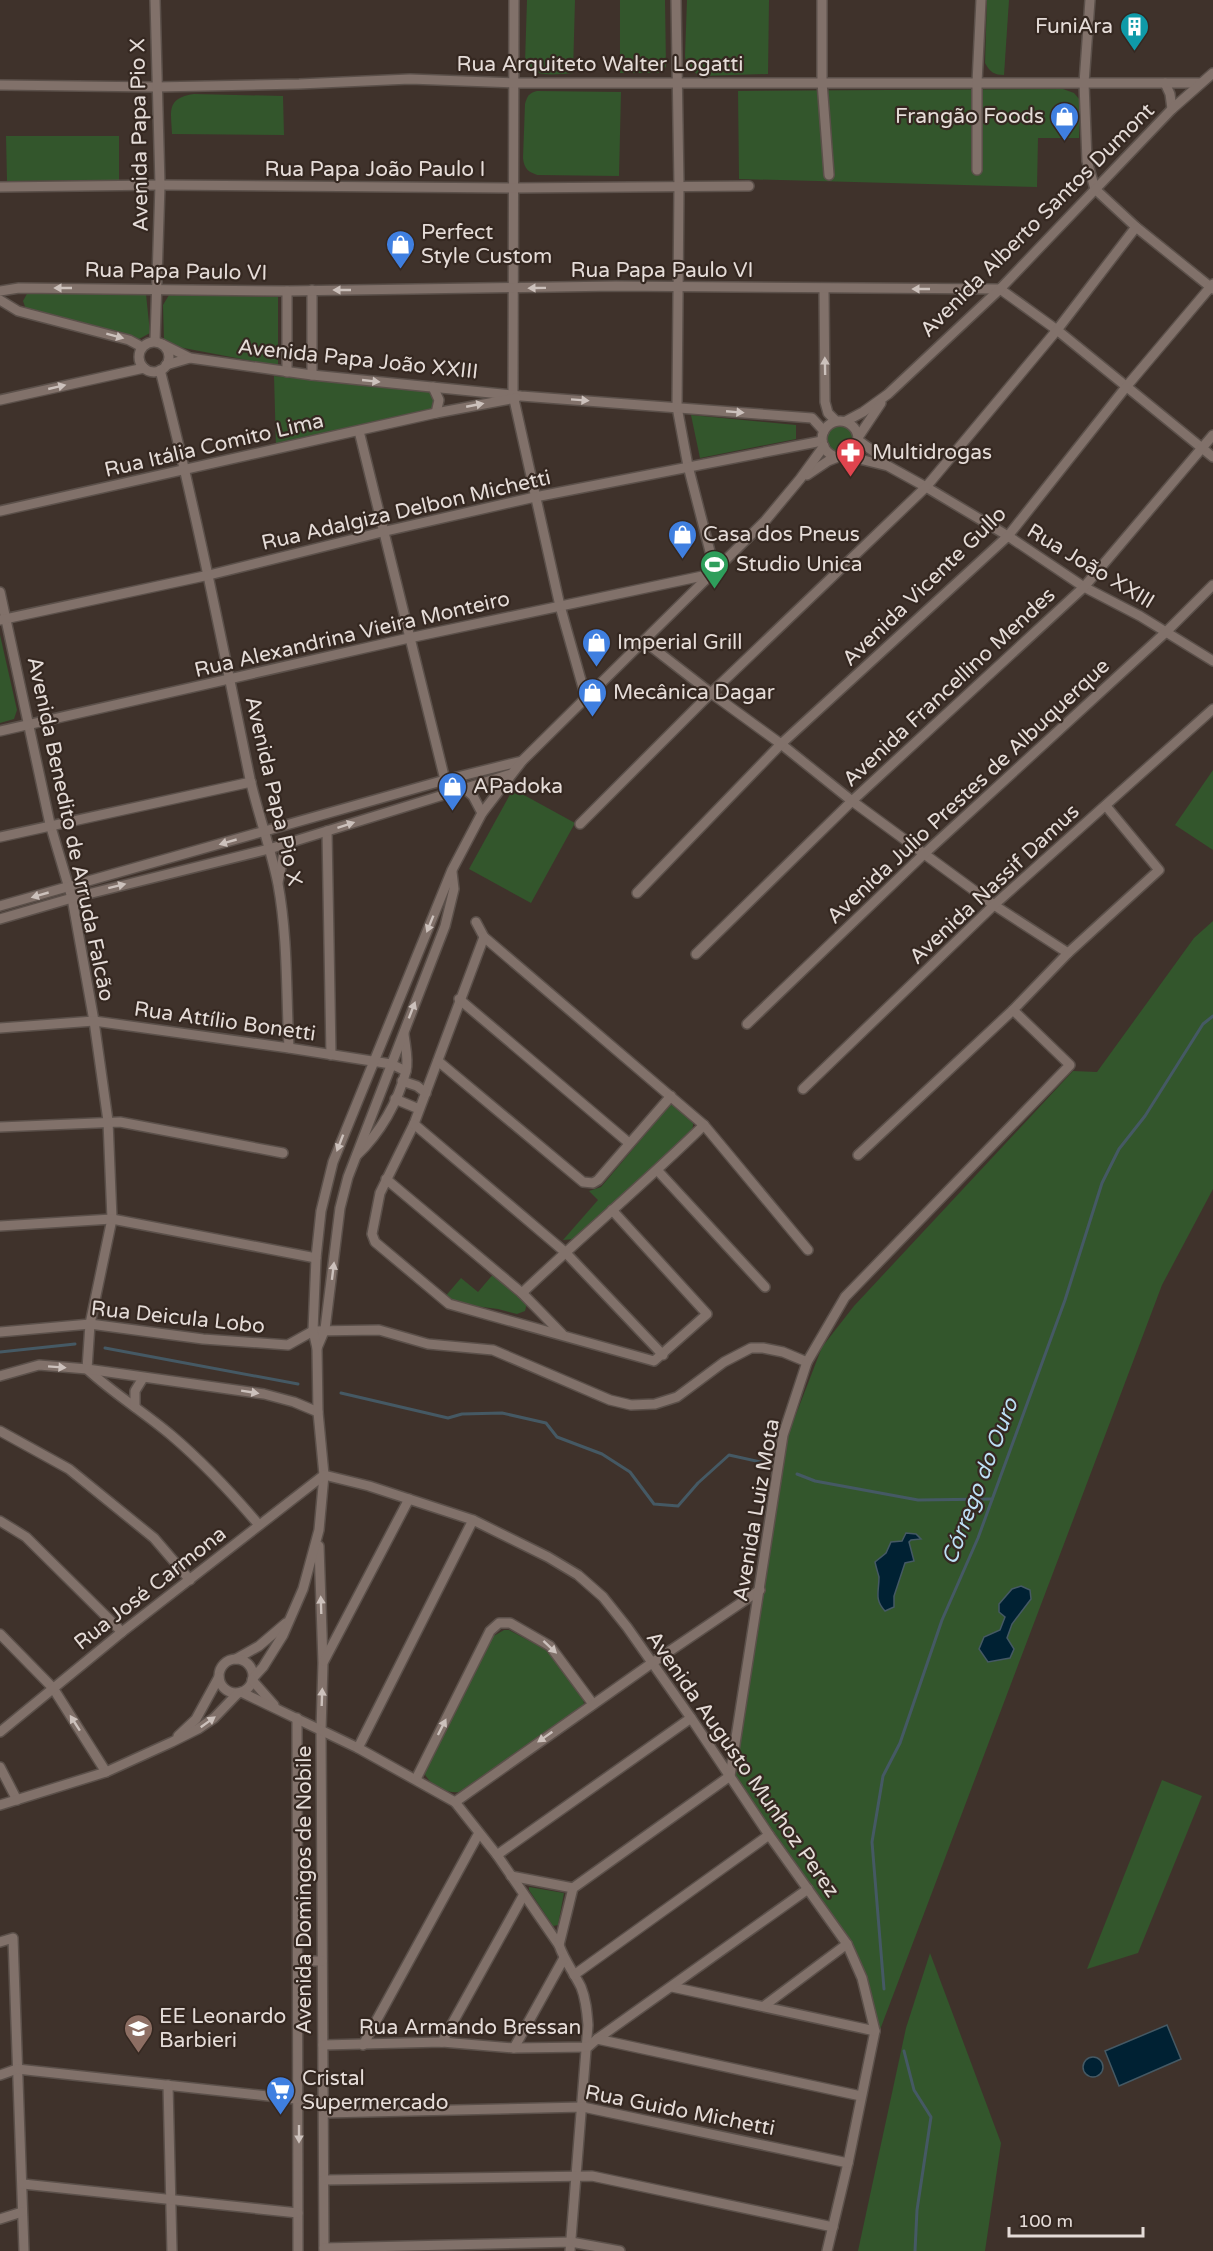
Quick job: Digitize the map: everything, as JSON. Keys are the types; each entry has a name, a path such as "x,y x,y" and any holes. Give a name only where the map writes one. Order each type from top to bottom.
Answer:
{"street":[{"name":"Avenida Papa Pio X","path":"155,0 159,185 156,289 158,343"},
{"path":"514,0 512,289 516,397 535,497 560,606 586,698"},
{"path":"676,0 679,186 677,407 688,466 713,572"},
{"path":"822,0 822,82 828,175"},
{"path":"977,170 977,83 981,0"},
{"path":"1090,0 1084,83 1087,161 1095,189 1136,226 1212,287"},
{"name":"Avenida Alberto Santos Dumont","path":"841,421 863,412 888,394 1000,289 1172,110 1213,72"},
{"name":"Rua Arquiteto Walter Logatti","path":"0,85 156,87 410,79 514,83 1200,83"},
{"path":"1165,84 1172,100 1172,110"},
{"name":"Rua Papa João Paulo I","path":"0,187 749,186"},
{"path":"580,824 711,693 926,487 1057,330 1136,226"},
{"name":"Rua Papa Paulo VI","path":"0,291 19,288 286,291 679,287 1000,289"},
{"name":"Avenida Vicente Gullo","path":"637,893 782,744 1008,536 1126,387 1212,287"},
{"path":"800,479 828,461 843,457 855,450 859,438 854,427 828,413 825,402 824,289"},
{"path":"1000,289 1057,330 1213,457"},
{"path":"312,290 312,375"},
{"path":"286,291 287,372"},
{"path":"0,300 18,311 129,340 142,347 158,343 169,356 163,367 151,371 144,368 139,360 142,347"},
{"name":"Avenida Papa João XXIII","path":"158,343 190,358 312,375 516,397 812,418 823,440"},
{"name":"Avenida Papa João XXIII","path":"163,367 190,358"},
{"name":"Avenida Papa Pio X","path":"163,367 209,575 251,782 278,884 285,951 289,1048"},
{"path":"0,400 144,368"},
{"path":"433,387 439,400 436,412"},
{"name":"Avenida Alberto Santos Dumont","path":"859,438 868,419 888,394"},
{"name":"Rua Itália Comito Lima","path":"0,511 436,412 516,397"},
{"path":"0,1805 106,1772 198,1729 248,1688 274,1651 303,1589 319,1530 324,1475 318,1412 317,1348 313,1331 316,1258 321,1211 331,1172 352,1113 452,870 482,813 522,761 765,521 800,479 831,423 841,421"},
{"path":"359,431 386,531 409,638 448,792"},
{"name":"Avenida Francellino Mendes","path":"696,954 852,801 1084,587 1213,435"},
{"name":"Rua João XXIII","path":"859,438 888,466 1008,536 1084,587 1140,616 1213,661"},
{"path":"823,440 832,455 843,457"},
{"name":"Rua Adalgiza Delbon Michetti","path":"3,620 209,575 535,497 823,440"},
{"name":"Rua João XXIII","path":"843,457 888,466"},
{"name":"Rua Alexandrina Vieira Monteiro","path":"0,731 713,572"},
{"name":"Avenida Julio Prestes de Albuquerque","path":"747,1024 924,854 1166,632 1213,585"},
{"name":"Avenida Benedito de Arruda Falcão","path":"0,592 3,620 50,824 72,898 94,1021 108,1121 112,1219 90,1324 87,1369"},
{"path":"644,641 782,744 852,801 994,906 1068,952"},
{"name":"Avenida Nassif Damus","path":"803,1089 994,906 1213,709"},
{"path":"0,906 445,780 522,761"},
{"path":"0,919 72,898 269,849 511,774"},
{"path":"0,837 50,824 251,782"},
{"path":"464,788 473,796 482,813"},
{"path":"858,1155 1013,1010 1068,952 1159,870 1106,806"},
{"path":"327,831 331,1055"},
{"path":"278,884 286,844"},
{"path":"317,1348 325,1329 340,1208 353,1159 445,926 454,889 452,870"},
{"path":"476,922 484,937 704,1125 808,1250"},
{"path":"484,937 414,1124 380,1193 372,1234 375,1242 449,1304 654,1361 707,1314 612,1210"},
{"path":"459,999 629,1143"},
{"name":"Avenida Luiz Mota","path":"730,1776 783,1435 807,1362 845,1297 1070,1065 1013,1010"},
{"name":"Rua Attílio Bonetti","path":"0,1028 94,1021 391,1064 406,1071"},
{"path":"353,1159 370,1143 384,1124 395,1099 406,1071 404,1031"},
{"path":"438,1061 583,1182 593,1183 598,1180 671,1096"},
{"path":"402,1081 417,1086 426,1093"},
{"path":"395,1099 419,1109"},
{"path":"352,1113 384,1124"},
{"path":"0,1127 108,1121 283,1153"},
{"path":"414,1124 565,1252 663,1355"},
{"path":"522,1293 565,1252 658,1171 704,1125"},
{"path":"658,1171 765,1287"},
{"path":"387,1179 522,1293 562,1334"},
{"path":"0,1226 112,1219 316,1258"},
{"path":"524,1324 534,1306"},
{"name":"Rua Deicula Lobo","path":"0,1332 90,1324 203,1339 288,1345 313,1331 325,1329 379,1330 428,1344 493,1350 610,1400 632,1405 655,1404 677,1397 724,1362 751,1348 783,1352 807,1362"},
{"path":"0,1376 39,1365 87,1369 264,1394 294,1402 318,1412"},
{"path":"87,1369 111,1391 171,1435 217,1476 259,1526"},
{"path":"135,1407 135,1391 143,1378"},
{"path":"0,1431 69,1469 154,1538 190,1580"},
{"name":"Rua José Carmona","path":"0,1732 122,1632 324,1475"},
{"name":"Avenida Augusto Munhoz Perez","path":"324,1475 473,1520 520,1542 578,1575 603,1597 692,1718 770,1835 847,1944 862,1978 875,2031 827,2251"},
{"path":"323,1664 409,1499"},
{"path":"358,1748 473,1520"},
{"path":"0,1521 26,1537 122,1632"},
{"name":"Avenida Domingos de Nobile","path":"319,1530 323,1664 321,1730 324,2250"},
{"path":"454,1802 760,1590"},
{"path":"172,1742 196,1719 222,1667 259,1646 290,1620"},
{"path":"416,1779 491,1629 499,1623 510,1623 550,1646 593,1704"},
{"path":"0,1634 53,1688 106,1772"},
{"path":"236,1659 247,1663 253,1679 276,1707"},
{"path":"219,1677 228,1691 240,1693 276,1707 358,1748 454,1802 497,1855 523,1896 559,1945 585,1998 588,2025 570,2247"},
{"name":"Avenida Domingos de Nobile","path":"297,1718 298,2251"},
{"path":"497,1855 692,1718"},
{"path":"0,1767 17,1800"},
{"path":"559,1945 573,1887 730,1776"},
{"path":"363,2045 479,1833"},
{"path":"574,1975 770,1835"},
{"path":"511,1876 573,1887"},
{"path":"597,2040 808,1889"},
{"path":"442,2042 523,1896"},
{"path":"0,1942 13,1938 24,2251"},
{"path":"764,2006 847,1944"},
{"path":"514,2048 564,1958"},
{"path":"298,1961 322,1961"},
{"path":"672,1987 875,2031"},
{"name":"Rua Armando Bressan","path":"323,2045 442,2042 514,2048 588,2047 597,2040 861,2096"},
{"path":"0,2075 17,2069 323,2102"},
{"path":"168,2085 172,2251"},
{"name":"Rua Guido Michetti","path":"324,2114 583,2107 848,2163"},
{"path":"324,2180 577,2175 615,2180 832,2226"},
{"path":"23,2184 298,2213"},
{"path":"0,2219 22,2212"},
{"path":"324,2250 570,2247 620,2251"}],"green space":[{"path":"527,0 575,0 573,73 540,73 534,71 525,62"},
{"path":"620,0 665,0 666,67 658,73 620,73"},
{"path":"687,0 769,0 768,74 700,76 687,67 685,56"},
{"path":"987,0 1009,0 1004,75 993,72 985,63"},
{"path":"1063,89 1074,93 1080,100 1079,138 1038,138 1037,187 739,179 738,91"},
{"path":"537,91 621,92 619,176 539,175 528,170 523,158 525,104 529,95"},
{"path":"194,94 283,96 284,135 172,134 171,112 174,102"},
{"path":"6,136 119,136 119,180 7,181"},
{"path":"28,292 146,294 150,333 139,339 27,312 23,301"},
{"path":"169,295 278,297 278,366 173,346 164,340 163,305"},
{"path":"274,376 428,391 434,402 431,410 276,447"},
{"path":"691,415 796,425 796,439 700,458"},
{"path":"841,425 851,429 855,439 851,449 841,453 831,449 827,439 831,429"},
{"path":"0,635 17,710 14,719 0,723"},
{"path":"1213,770 1213,850 1175,825"},
{"path":"513,789 575,823 531,903 469,869"},
{"path":"1213,921 1213,1189 1162,1285 875,2043 876,2019 851,1941 808,1888 731,1776 764,1591 788,1435 822,1347 854,1306 1073,1071 1097,1072 1194,938"},
{"path":"674,1104 694,1120 692,1131 574,1239 563,1240 598,1200 589,1191 601,1187 670,1105"},
{"path":"495,1272 527,1303 525,1311 517,1314 498,1309 451,1303 443,1299 461,1278 478,1292"},
{"path":"504,1630 509,1630 550,1652 583,1698 584,1704 459,1792 443,1790 433,1784 424,1772 492,1637"},
{"path":"1162,1780 1202,1796 1138,1953 1087,1969"},
{"path":"529,1887 564,1893 558,1925 553,1926"},
{"path":"930,1953 1001,2143 985,2251 858,2251 906,2028"}],"water":[{"path":"906,1533 916,1534 921,1539 909,1542 914,1561 905,1563 894,1596 894,1607 885,1611 878,1599 879,1577 875,1562 886,1553 891,1542 902,1541"},
{"path":"1021,1586 1030,1590 1031,1599 1012,1624 1007,1638 1014,1649 1010,1658 988,1662 979,1649 984,1637 1000,1630 1005,1617 999,1612 999,1604 1012,1589"},
{"path":"1167,2025 1181,2059 1119,2086 1105,2051"},
{"path":"1093,2057 1100,2060 1103,2067 1100,2074 1093,2077 1086,2074 1083,2067 1086,2060"}],"waterway":[{"name":"Córrego do Ouro","path":"884,1989 872,1842 883,1776 900,1743 942,1620 978,1538 1065,1300 1102,1183 1119,1149 1145,1116 1203,1024 1213,1016"},
{"path":"0,1352 75,1344"},
{"path":"105,1348 298,1384"},
{"path":"341,1393 448,1418 462,1414 502,1413 546,1423 557,1437 602,1454 630,1472 654,1504 678,1506 698,1483 729,1455 765,1463"},
{"path":"797,1474 815,1481 918,1500 992,1499"},
{"path":"904,2051 914,2090 931,2117 917,2210 915,2251"}],"place":[{"name":"FuniAra","path":"1134,52"},
{"name":"Frangão Foods","path":"1065,142"},
{"name":"Perfect Style Custom","path":"400,270"},
{"name":"Multidrogas","path":"851,478"},
{"name":"Casa dos Pneus","path":"682,560"},
{"name":"Studio Unica","path":"715,590"},
{"name":"Imperial Grill","path":"596,668"},
{"name":"Mecânica Dagar","path":"592,718"},
{"name":"APadoka","path":"452,812"},
{"name":"EE Leonardo Barbieri","path":"138,2054"},
{"name":"Cristal Supermercado","path":"281,2116"}]}
